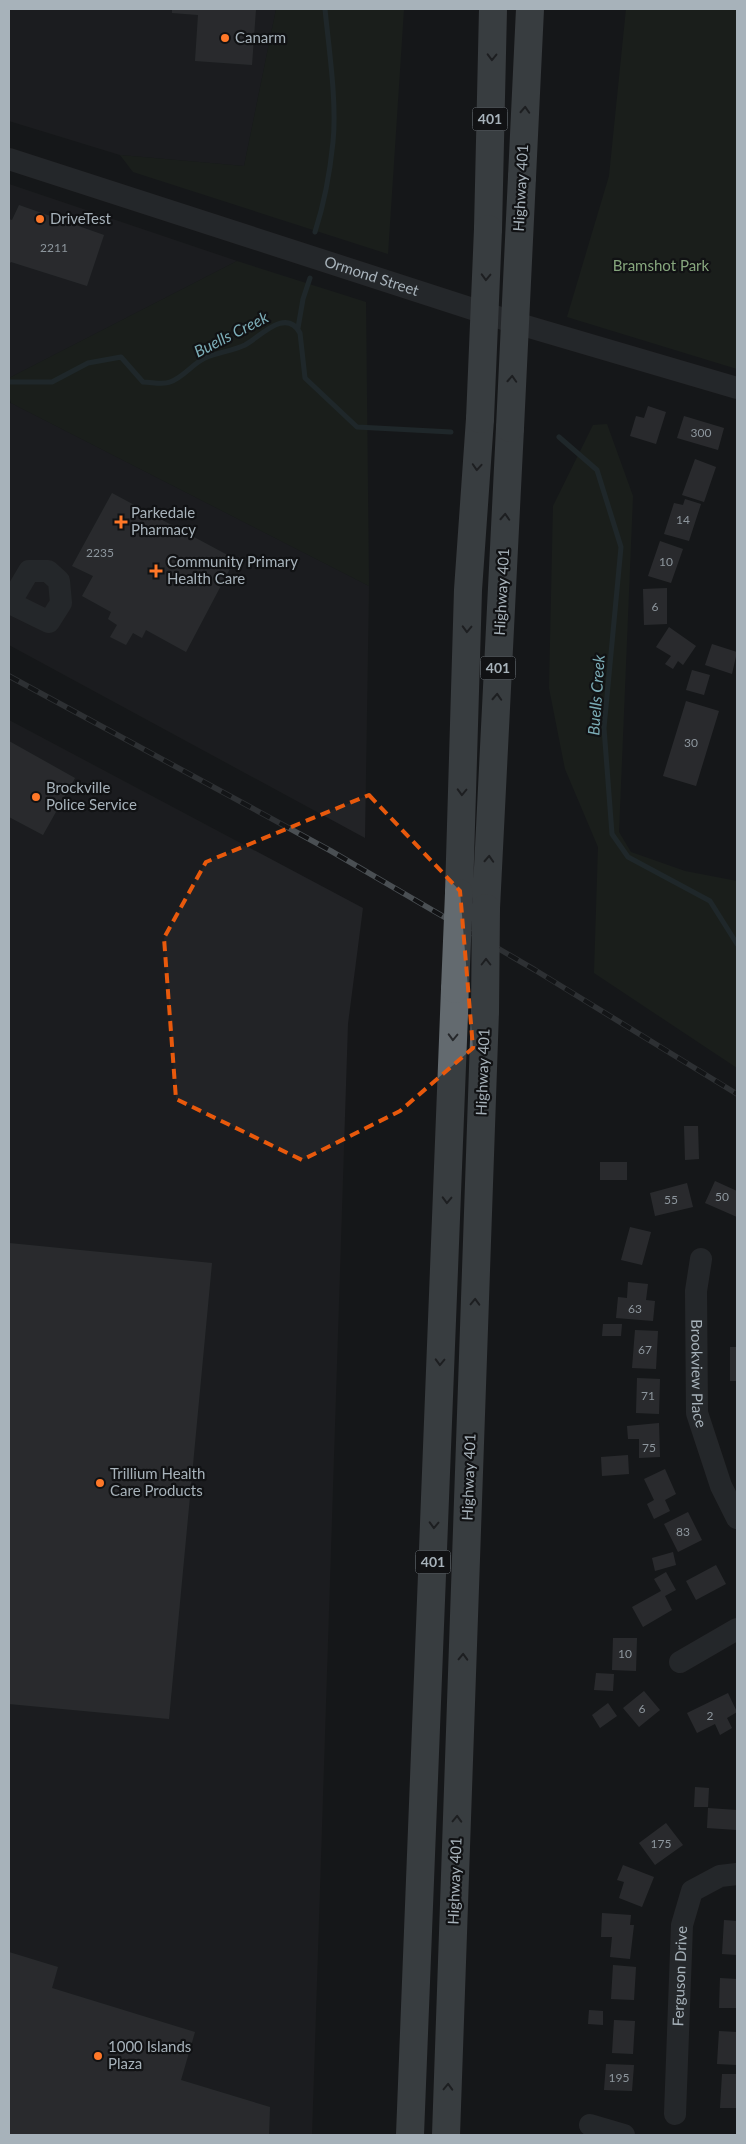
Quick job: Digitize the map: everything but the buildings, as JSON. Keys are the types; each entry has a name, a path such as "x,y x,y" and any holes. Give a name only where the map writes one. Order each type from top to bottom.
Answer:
{"highway":[{"name":"Highway 401","path":"410,2135 459,893 468,590 480,419 488,229 493,9"},
{"name":"Highway 401","path":"446,2135 486,1011 486,908 530,9"}],"street":[{"name":"Ormond Street","path":"9,159 519,324 737,388"},
{"name":"Brookview Place","path":"701,1259 696,1291 697,1414 729,1482 737,1518"},
{"path":"680,1662 737,1629"},
{"name":"Ferguson Drive","path":"675,2114 682,1925 692,1891 720,1876 737,1874"},
{"path":"590,2125 624,2135"}],"highlighted area":[{"path":"369,795 460,891 473,1048 400,1111 302,1160 176,1099 164,938 206,862"}],"shaded area":[{"path":"9,9 276,9 244,166 120,155 9,121"},
{"path":"9,184 237,261 9,378"},
{"path":"11,403 369,586 365,838 9,645 9,404"},
{"path":"9,720 363,908 348,1024 312,2135 9,2135"}],"green space":[{"path":"276,9 404,9 388,254 133,172 120,155 244,166"},
{"name":"Bramshot Park","path":"626,9 737,9 737,369 567,317 609,176"},
{"path":"237,261 366,302 369,586 11,403 9,378"},
{"path":"607,424 633,496 619,832 631,852 685,871 737,881 737,1068 594,973 598,847 565,769 549,688 553,506 593,425"}],"waterway":[{"path":"315,232 328,176 334,126 332,76 325,9"},
{"path":"298,328 303,299 310,278"},
{"name":"Buells Creek","path":"9,382 52,382 88,363 121,357 143,382 167,383 180,377 205,358 245,345 273,326 280,323 288,323 294,326 300,333 305,378 357,427 451,432"},
{"name":"Buells Creek","path":"559,437 597,470 621,547 604,728 612,834 628,857 710,901 737,944"}],"railway":[{"path":"9,676 331,851 535,970 737,1094"}],"place":[{"name":"Canarm","path":"225,38"},
{"name":"DriveTest","path":"40,219"},
{"name":"Parkedale Pharmacy","path":"121,522"},
{"name":"Community Primary Health Care","path":"156,571"},
{"name":"Brockville Police Service","path":"36,797"},
{"name":"Trillium Health Care Products","path":"100,1483"},
{"name":"1000 Islands Plaza","path":"98,2056"}]}
